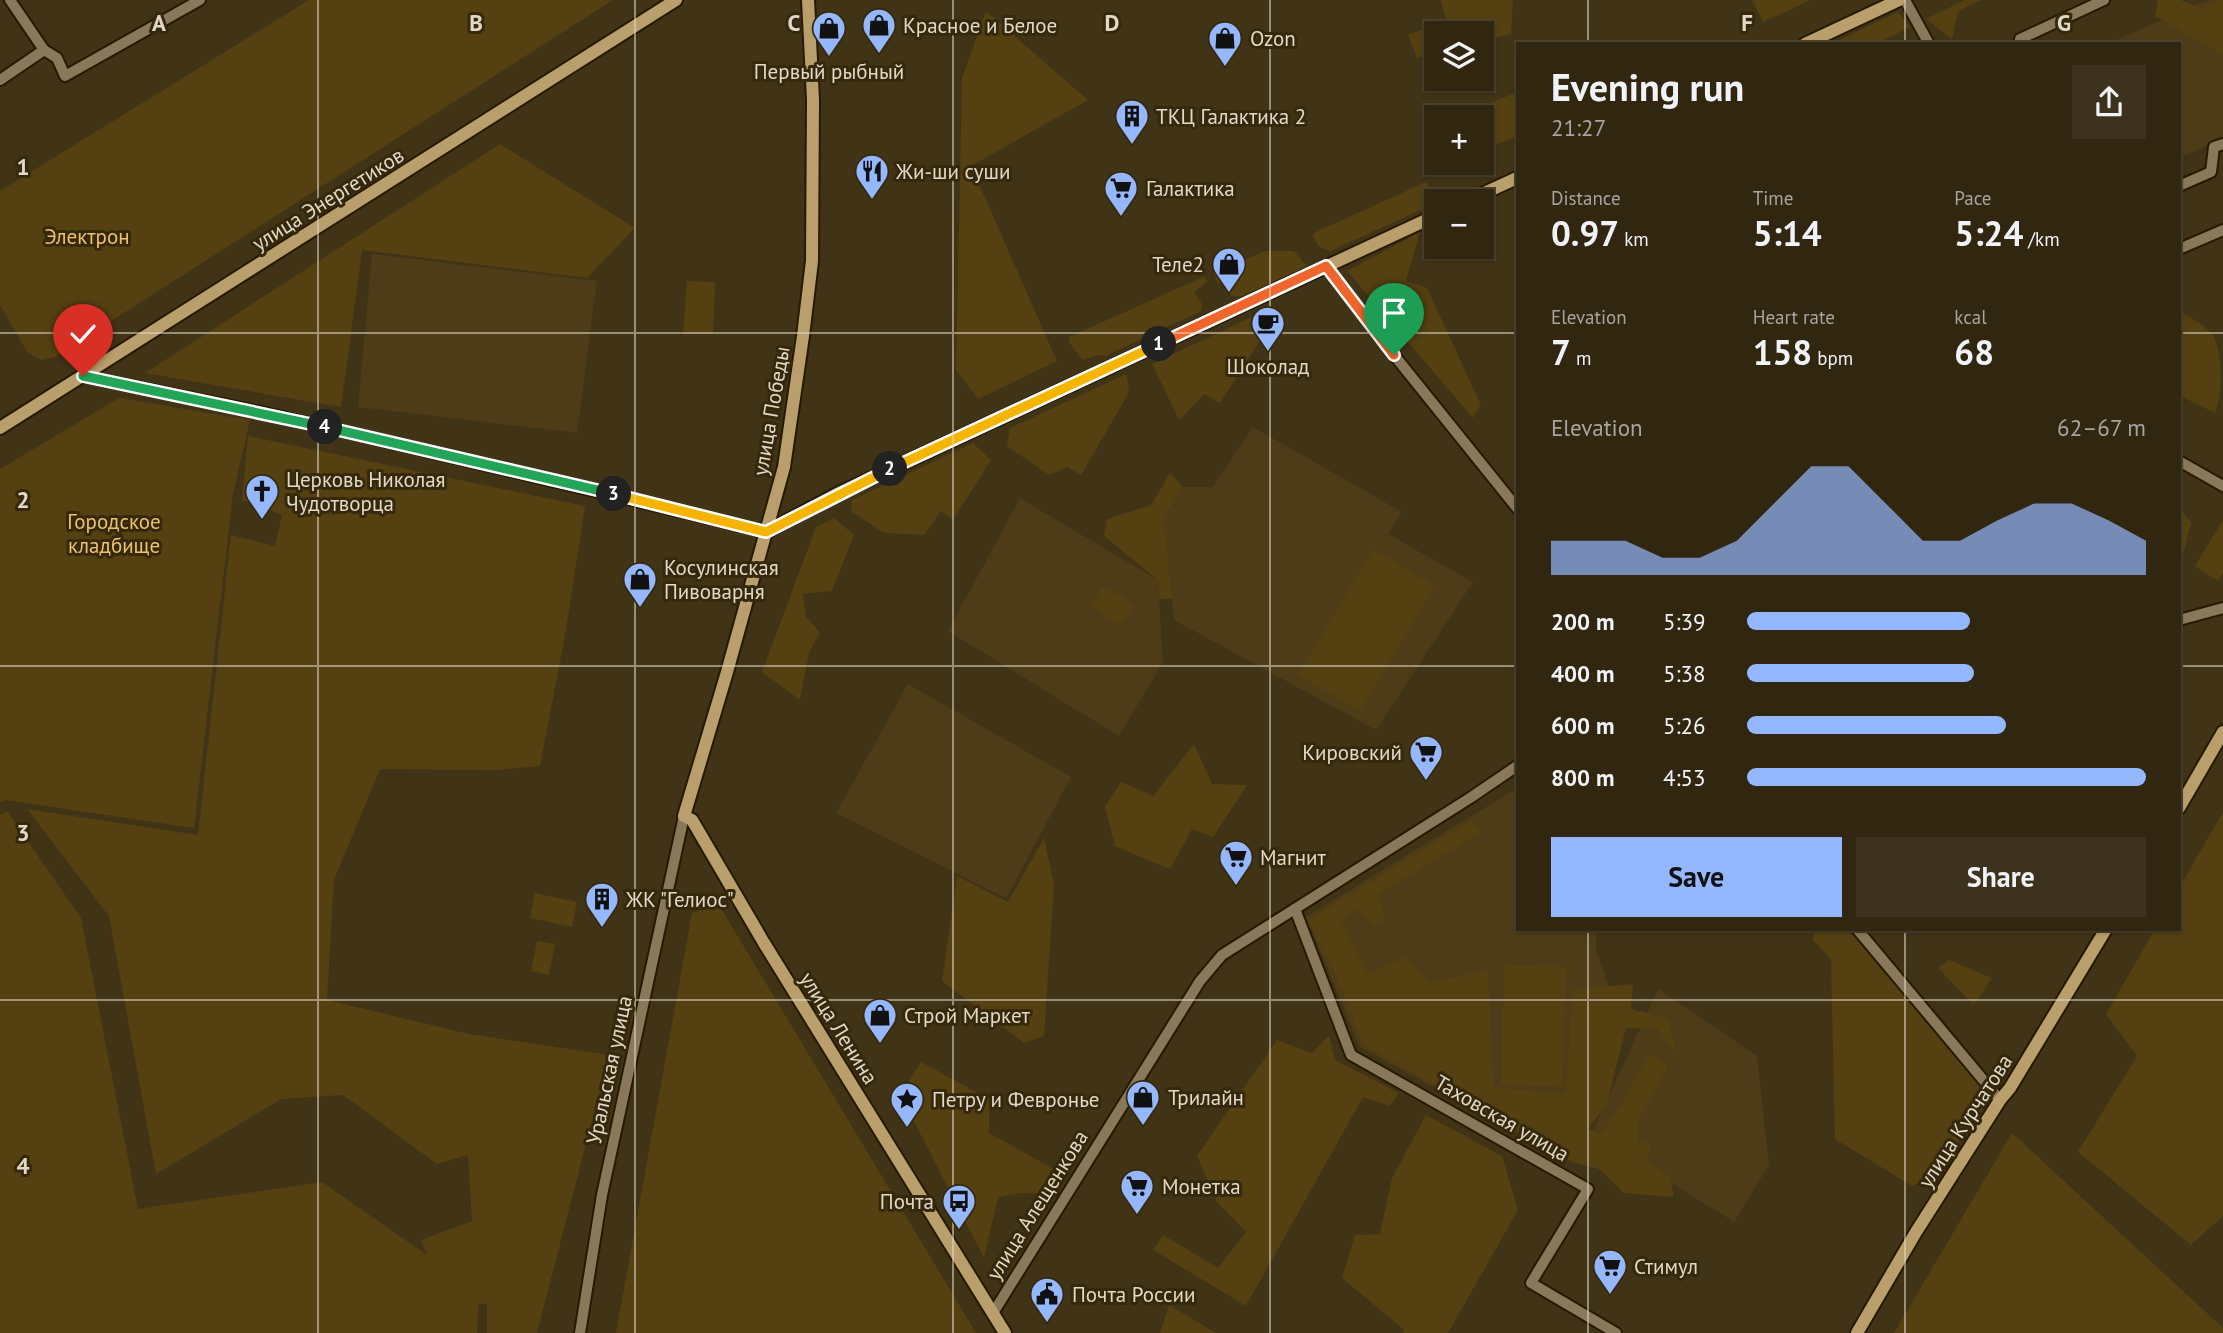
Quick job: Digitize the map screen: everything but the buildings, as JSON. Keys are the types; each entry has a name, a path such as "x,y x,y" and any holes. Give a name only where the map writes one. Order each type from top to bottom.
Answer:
{"main road":[{"name":"улица Энергетиков","path":"0,428 676,0"},
{"name":"улица Победы","path":"684,816 783,467 812,261 813,100 808,0"},
{"path":"1809,42 1899,0"},
{"path":"1493,189 1516,178"},
{"path":"766,532 849,488 1424,221"},
{"path":"2181,805 2223,732"},
{"name":"улица Ленина","path":"684,816 692,820 764,943 1005,1333"},
{"name":"улица Курчатова","path":"1857,1333 1916,1232 2010,1088 2105,931"}],"street":[{"path":"10,0 44,50 57,58 65,76 200,0"},
{"path":"1905,0 1928,42"},
{"path":"2021,42 2020,39 2104,0"},
{"path":"0,80 44,50"},
{"path":"2181,185 2211,172 2214,147 2223,144"},
{"path":"2181,248 2223,230"},
{"path":"1326,266 1516,507"},
{"path":"83,376 267,413 766,532"},
{"path":"2181,462 2223,486"},
{"path":"2181,619 2223,608"},
{"name":"улица Алещенкова","path":"993,1313 1199,981 1222,954 1516,767"},
{"name":"Уральская улица","path":"580,1333 602,1195 684,816"},
{"name":"Таховская улица","path":"1295,909 1351,1055 1588,1189 1531,1283 1616,1333"},
{"path":"1859,931 2000,1100"}],"shaded area":[{"path":"2208,0 2223,0 2223,139 2181,157 2181,42 2112,42"},
{"path":"372,254 597,281 577,433 358,407"},
{"path":"1253,427 1402,512 1388,534 1473,582 1376,730 1174,620 1164,518 1183,487 1213,487"},
{"path":"1020,498 1158,580 1163,663 1119,736 948,631"},
{"path":"908,684 1071,777 1006,898 836,813"},
{"path":"1516,789 1516,931 1596,931 1596,950 1612,996 1555,1153 1360,1047 1306,917"},
{"path":"1658,989 1757,1056 1769,1165 1734,1222 1592,1133"}],"green space":[{"name":"Электрон","path":"309,0 613,0 55,357 41,360 28,353 0,305 0,191"},
{"path":"1441,0 1513,0 1511,34 1494,38 1494,21 1446,21"},
{"path":"1752,0 1811,0 1763,22"},
{"path":"1965,0 1982,0 1958,11 1952,39 1926,19"},
{"path":"2158,0 2181,0 2201,9 2223,0 2223,55 2155,16"},
{"path":"986,11 1088,100 971,166 1057,361 978,399 956,370 962,78"},
{"path":"1898,12 1910,27 1881,42 1838,42"},
{"path":"1424,29 1424,56 1417,58 1408,35"},
{"path":"1516,92 1516,136 1494,145 1494,105 1486,105"},
{"path":"500,144 635,228 587,278 362,250 341,407 145,373"},
{"path":"1426,182 1430,189 1424,189 1424,209 1330,251 1321,248 1313,235"},
{"path":"1420,232 1406,281 1427,288 1481,405 1473,418 1347,271"},
{"path":"1265,251 1294,251 1307,266 1242,296 1231,296 1225,280 1218,284 1214,274 1226,268 1235,269 1244,260"},
{"path":"1205,276 1207,282 1194,292 1202,304 1201,311 1105,356 1098,355 1082,360 1069,342 1069,337"},
{"path":"687,281 715,282 713,334 683,334"},
{"path":"1275,306 1275,317 1220,403 1204,394 1179,420 1152,364"},
{"path":"2182,313 2208,330 2217,345 2221,375 2215,413 2181,396"},
{"path":"1126,374 1129,389 1127,396 1081,475 1067,467 1049,475 1007,446 1010,428"},
{"name":"Городское кладбище","path":"119,398 250,420 233,494 194,828 5,800 0,802 0,469"},
{"path":"248,436 585,506 566,630 540,766 497,770 380,769 334,880 327,1000 469,1034 609,1055 537,1333 487,1333 487,1303 478,1305 477,1333 0,1333 0,815 7,811 81,918 138,1209 322,1182 427,1255 421,1240 472,1221 468,1155 437,1164 343,1095 281,1099 156,1174 109,916 27,809 198,835 231,535 275,546 282,515 242,500"},
{"path":"973,443 991,460 953,520 941,511 924,535 884,533 851,511 852,500"},
{"path":"1170,473 1183,487 1164,518 1172,599 1159,599 1158,580 1104,536 1107,519 1151,505"},
{"path":"2181,509 2191,523 2181,563"},
{"path":"834,518 854,535 832,591 803,594 806,617 820,632 809,653 800,700 762,672 816,527"},
{"path":"2223,520 2223,573 2218,581 2195,566"},
{"path":"1373,549 1435,586 1360,711 1298,675"},
{"path":"1101,588 1118,594 1133,607 1119,625 1092,605"},
{"path":"1194,744 1212,784 1247,785 1213,837 1192,829 1170,869 1115,846 1105,807 1121,782 1153,796"},
{"path":"2223,812 2223,1216 2191,1245 2078,1152 2137,1056 2106,1014 2154,931 2181,931 2181,885"},
{"path":"1472,820 1482,832 1379,894 1384,920 1373,925 1358,908 1340,919 1368,974 1404,957 1431,982 1488,970 1494,1087 1565,1094 1573,989 1633,984 1631,1009 1669,1019 1677,1055 1657,1028 1626,1028 1606,1107 1588,1128 1600,1134 1619,1108 1650,1053 1668,1067 1639,1120 1638,1142 1651,1143 1647,1162 1670,1176 1674,1197 1624,1193 1599,1169 1572,1162 1364,1045 1332,967 1306,917 1310,919"},
{"path":"1044,838 1054,884 1044,1036 1024,1043 942,981 957,876 1008,902"},
{"path":"535,893 577,902 572,927 530,918"},
{"path":"719,905 976,1333 616,1333 692,913"},
{"path":"1813,931 1865,931 1984,1078 1981,1112 1928,1180 1912,1186 1835,1139 1831,959 1813,940"},
{"path":"537,941 555,944 549,975 531,971"},
{"path":"1949,960 1992,978 1974,1005 1938,968"},
{"path":"1504,965 1566,967 1563,1087 1501,1085"},
{"path":"1329,1035 1335,1060 1399,1093 1390,1106 1363,1097 1246,1306 1153,1250 1163,1235 1218,1268 1246,1232 1217,1202 1197,1156 1277,1040 1312,1053"},
{"path":"921,1062 989,1099 989,1133 1061,1173 1047,1194 1022,1193 998,1197 984,1258 900,1094"},
{"path":"1426,1115 1502,1156 1518,1210 1448,1333 1403,1333 1404,1330 1342,1278 1355,1235 1380,1234 1392,1178"},
{"path":"2012,1133 2223,1328 2223,1333 1894,1333"},
{"path":"1169,1305 1216,1333 1160,1333"}],"place":[{"name":"Красное и Белое","path":"879,55"},
{"name":"Первый рыбный","path":"829,58"},
{"name":"Ozon","path":"1225,68"},
{"name":"ТКЦ Галактика 2","path":"1132,146"},
{"name":"Жи-ши суши","path":"872,201"},
{"name":"Галактика","path":"1121,218"},
{"name":"Теле2","path":"1229,294"},
{"name":"Шоколад","path":"1268,353"},
{"name":"Церковь Николая Чудотворца","path":"262,521"},
{"name":"Косулинская Пивоварня","path":"640,609"},
{"name":"Кировский","path":"1426,782"},
{"name":"Магнит","path":"1236,887"},
{"name":"ЖК \"Гелиос\"","path":"602,929"},
{"name":"Строй Маркет","path":"880,1045"},
{"name":"Трилайн","path":"1143,1127"},
{"name":"Петру и Февронье","path":"907,1129"},
{"name":"Монетка","path":"1137,1216"},
{"name":"Почта","path":"959,1231"},
{"name":"Стимул","path":"1610,1296"},
{"name":"Почта России","path":"1047,1324"}],"route":[{"path":"83,376 267,413 766,532 837,494 1326,266 1394,355"}]}
